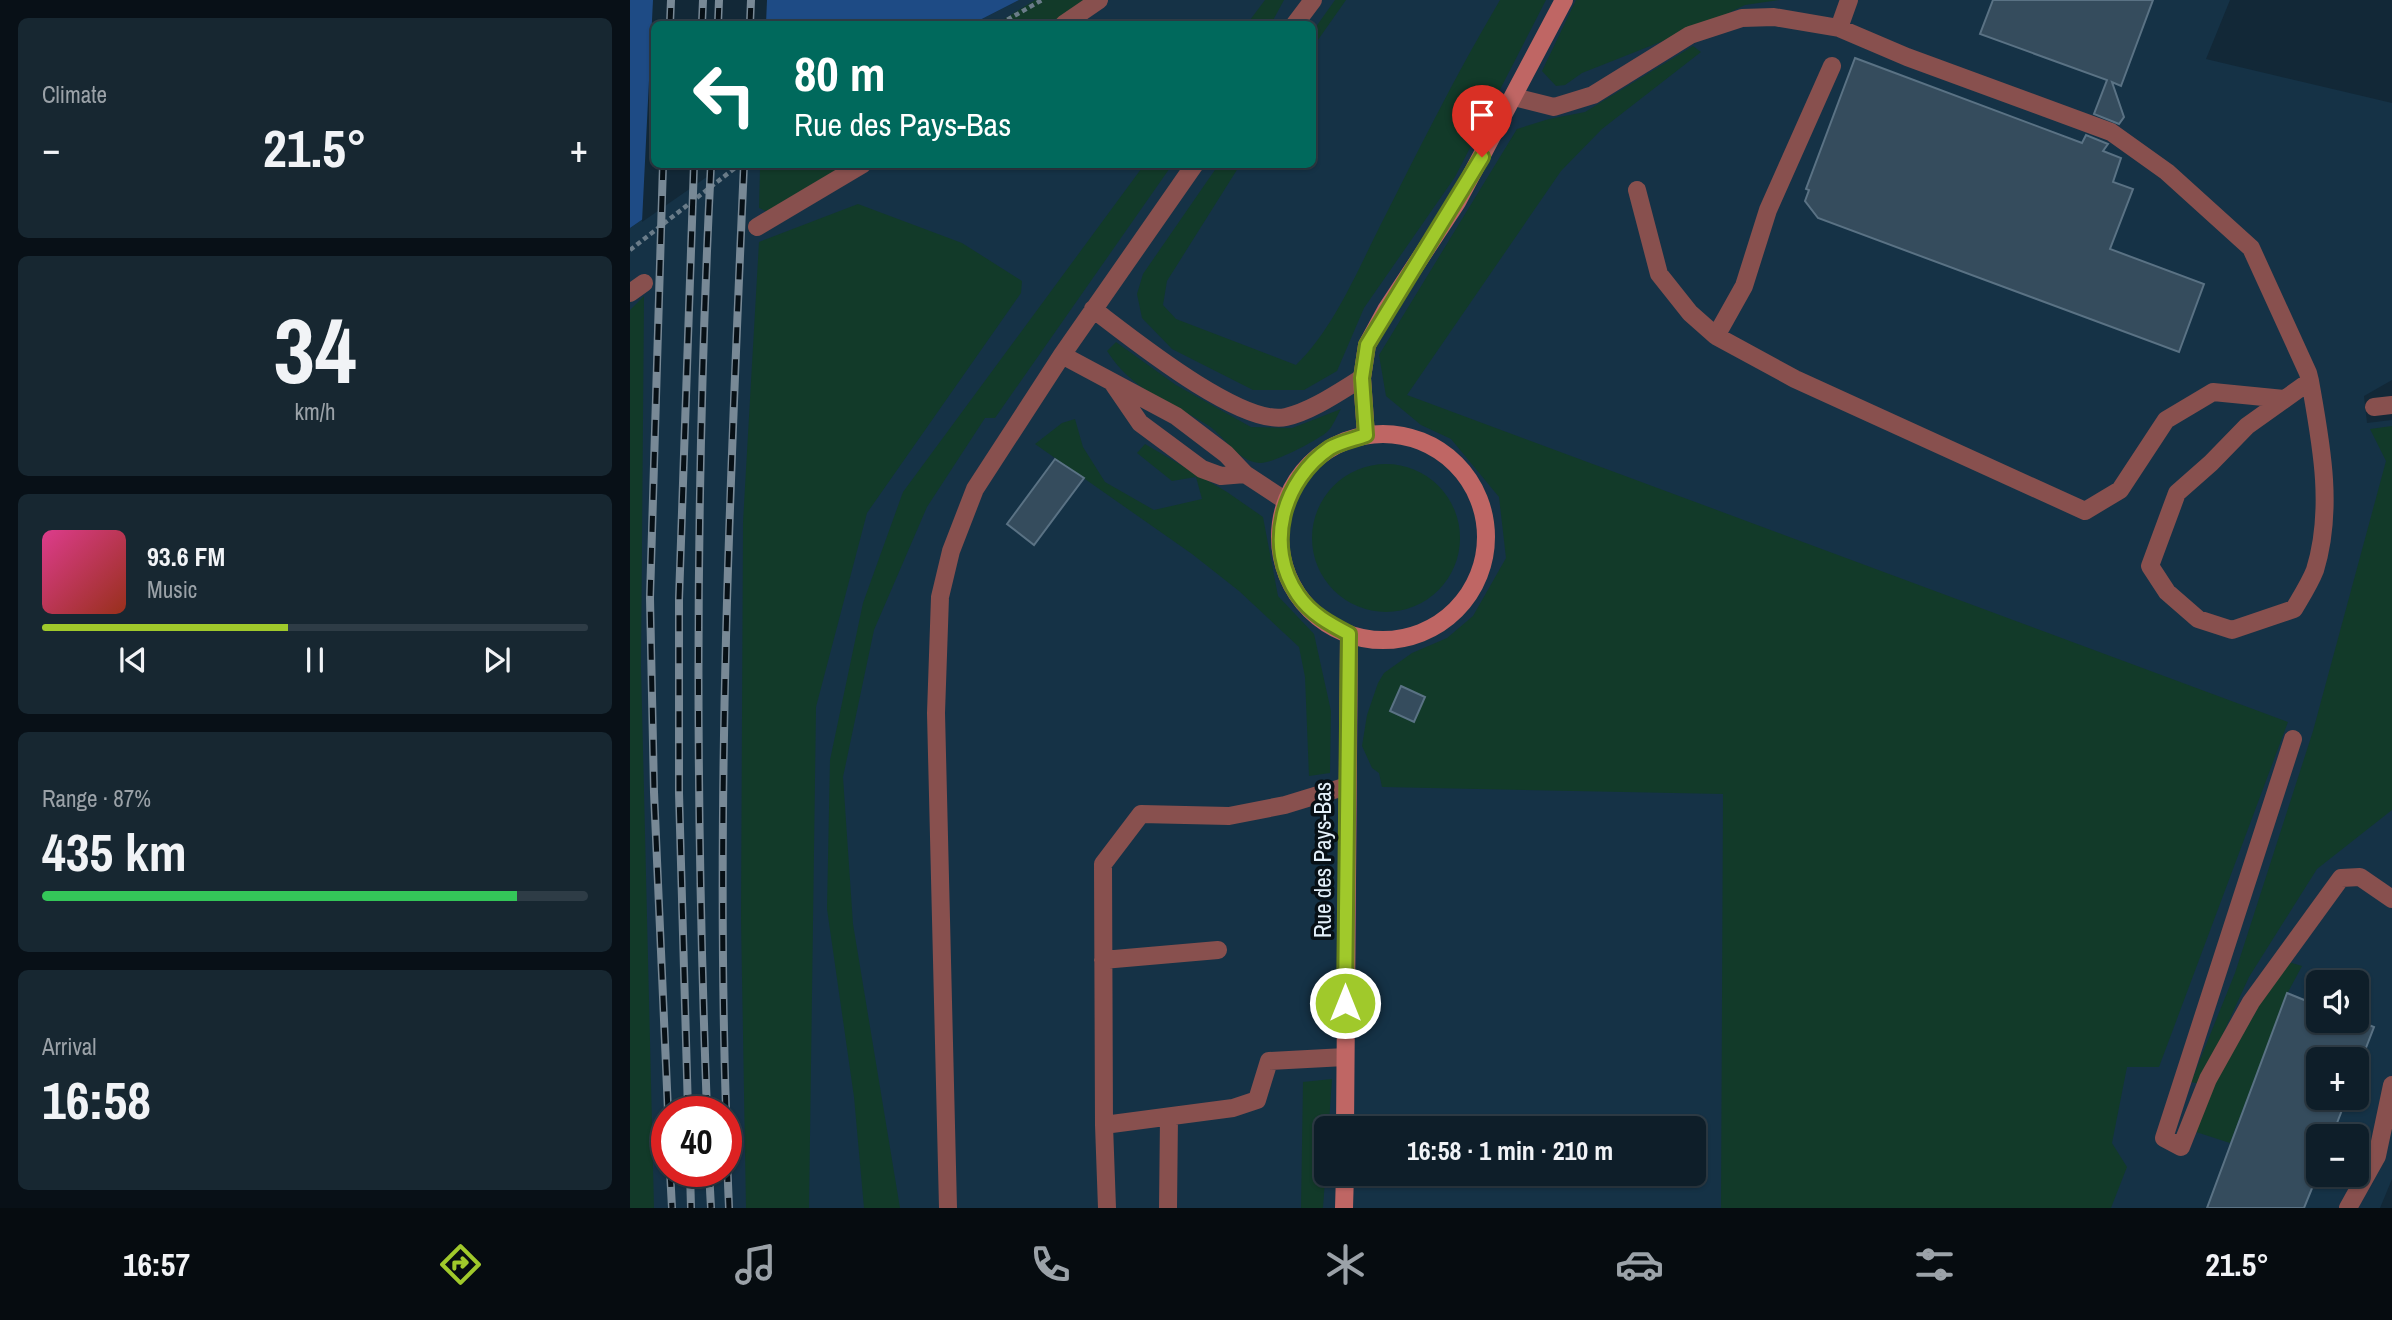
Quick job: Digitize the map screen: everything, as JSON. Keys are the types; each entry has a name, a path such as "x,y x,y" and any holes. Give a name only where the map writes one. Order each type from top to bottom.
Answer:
{"street":[{"path":"1366,435 1362,378 1367,345 1386,310 1457,202 1564,0"},
{"path":"1400,434 1432,445 1459,466 1478,495 1486,528 1483,562 1474,583 1469,593 1446,618 1416,635 1382,640 1349,634 1320,619 1298,595 1284,565 1280,533 1286,501 1304,470 1332,447 1366,435 1400,434"},
{"name":"Rue des Pays-Bas","path":"1345,1116 1349,634"},
{"path":"1344,1208 1345,1186"}],"lane":[{"path":"1068,21 1099,0"},
{"path":"1297,21 1313,0"},
{"path":"1839,28 1849,0"},
{"path":"1514,97 1554,107 1593,95 1689,35 1742,18 1774,17 1839,28 1907,57 2111,132 2167,172 2251,248 2309,381 2321,442 2326,515 2314,572 2294,609 2232,630 2198,619 2167,592 2150,566 2177,493 2247,426 2309,381"},
{"path":"1716,336 1744,286 1768,210 1832,66"},
{"path":"757,227 856,168"},
{"path":"948,1208 936,713 940,597 951,551 975,489 1062,355 1192,168"},
{"path":"1637,190 1658,274 1690,313 1716,336 1795,379 2085,511 2120,490 2166,420 2213,392 2284,399"},
{"path":"1093,310 1185,376 1253,414 1284,418 1327,399 1362,378"},
{"path":"1062,355 1176,416 1226,454 1245,474 1286,501"},
{"path":"1112,382 1140,423 1202,469 1221,476 1245,474"},
{"path":"2293,739 2164,1138 2181,1147 2208,1079 2251,1002 2341,878 2360,877 2392,899"},
{"path":"1107,1208 1103,864 1141,814 1229,816 1285,805 1347,786"},
{"path":"1103,960 1219,950"},
{"path":"1104,1125 1233,1108 1257,1100 1269,1061 1345,1057"},
{"path":"2348,1208 2377,1156 2392,1085"},
{"path":"1168,1208 1169,1117"}],"path":[{"path":"1005,21 1042,0"},
{"path":"630,250 735,168"}],"shaded area":[{"path":"1019,0 2230,0 2206,59 2392,103 2392,380 2364,396 2367,423 2392,420 2392,1179 2380,1208 630,1208 630,228 717,168 1316,168 1316,21 978,21"}],"green space":[{"path":"1035,0 1086,0 1055,21 1001,21"},
{"path":"1265,0 1284,0 1273,21 1249,21"},
{"path":"1335,0 1346,0 1316,43 1316,27"},
{"path":"1500,0 1546,0 1455,177 1364,308 1337,371 1304,390 1253,390 1172,349 1142,318 1137,294 1143,274 1216,168 1238,168 1167,281 1163,305 1176,319 1296,365 1321,335 1343,300 1468,56"},
{"path":"1576,0 1779,0 1745,5 1706,24 1582,73 1565,85 1556,86 1542,71"},
{"path":"1693,46 1701,52 1602,129 1561,171 1407,395 2288,722 2159,1067 2127,1067 2112,1143 2127,1167 2111,1208 1721,1208 1723,794 1382,787 1379,773 1372,768 1362,746 1367,715 1384,673 1412,653 1447,638 1473,616 1506,558 1499,497 1451,439 1421,425 1386,396 1379,355 1517,129 1585,112"},
{"path":"846,168 776,216 759,208 760,169"},
{"path":"1142,168 1170,168 995,418 985,418 927,507 874,630 843,777 853,924 900,1208 864,1208 854,1097 827,909 830,760 863,603 903,492"},
{"path":"858,204 962,243 1022,281 1021,293 867,513 816,707 809,1208 746,1208 741,919 743,522 759,242"},
{"path":"644,296 641,667 651,1187 653,1187 654,1208 630,1208 630,310"},
{"path":"1116,342 1176,385 1251,427 1292,428 1341,409 1329,430 1322,436 1274,460 1252,462 1238,454 1209,426 1128,377 1107,351"},
{"path":"1075,419 1083,447 1105,482 1154,510 1202,499 1196,477 1172,481 1137,453 1145,444 1227,492 1263,517 1278,596 1314,634 1331,711 1330,773 1309,776 1305,677 1299,647 1239,591 1192,554 1035,444 1062,423"},
{"path":"2392,426 2392,810 2317,869 2249,977 2200,1084 2191,1082 2235,973 2313,731 2386,461 2370,429"},
{"path":"1386,464 1414,469 1438,486 1455,510 1460,538 1455,566 1438,590 1414,607 1386,612 1358,607 1334,590 1317,566 1312,538 1317,510 1334,486 1358,469"},
{"path":"2282,960 2302,966 2287,994 2230,1143 2196,1132 2206,1097 2254,1015"},
{"path":"1332,1079 1329,1116 1314,1116 1314,1186 1325,1186 1323,1208 1301,1208 1303,1082"}],"water":[{"path":"630,0 1019,0 978,21 651,21 651,168 717,168 630,228"}],"pier":[{"path":"653,0 767,0 766,21 652,21"},
{"path":"651,40 651,168 720,168 642,222"}],"building":[{"path":"1993,0 2153,0 2121,86 2112,82 2124,117 2119,124 2094,114 2107,80 1980,34"},
{"path":"1855,58 2082,143 2086,135 2108,144 2103,151 2121,158 2113,182 2133,189 2110,249 2204,284 2179,352 1818,218 1805,201 1809,190 1806,189"},
{"path":"1055,459 1084,478 1034,545 1007,524"},
{"path":"1401,686 1425,697 1414,722 1390,711"},
{"path":"2287,993 2306,1001 2306,1033 2369,1033 2369,1025 2374,1027 2366,1047 2306,1047 2306,1110 2342,1110 2337,1124 2306,1124 2306,1187 2313,1187 2304,1208 2207,1208"}],"railway":[{"path":"670,21 671,0"},
{"path":"702,21 703,0"},
{"path":"718,21 719,0"},
{"path":"750,21 751,0"},
{"path":"663,168 650,598 654,792 667,1096"},
{"path":"688,1096 679,793 679,599 694,168"},
{"path":"706,1096 700,875 698,638 702,401 711,168"},
{"path":"726,1096 723,875 726,638 744,168"},
{"path":"671,1187 672,1208"},
{"path":"690,1187 691,1208"},
{"path":"710,1187 711,1208"},
{"path":"728,1187 729,1208"}],"route":[{"path":"1345,1003 1349,634 1320,619 1298,595 1284,565 1280,533 1286,501 1304,470 1332,447 1366,435 1362,378 1367,345 1386,310 1457,202 1482,157"}]}
